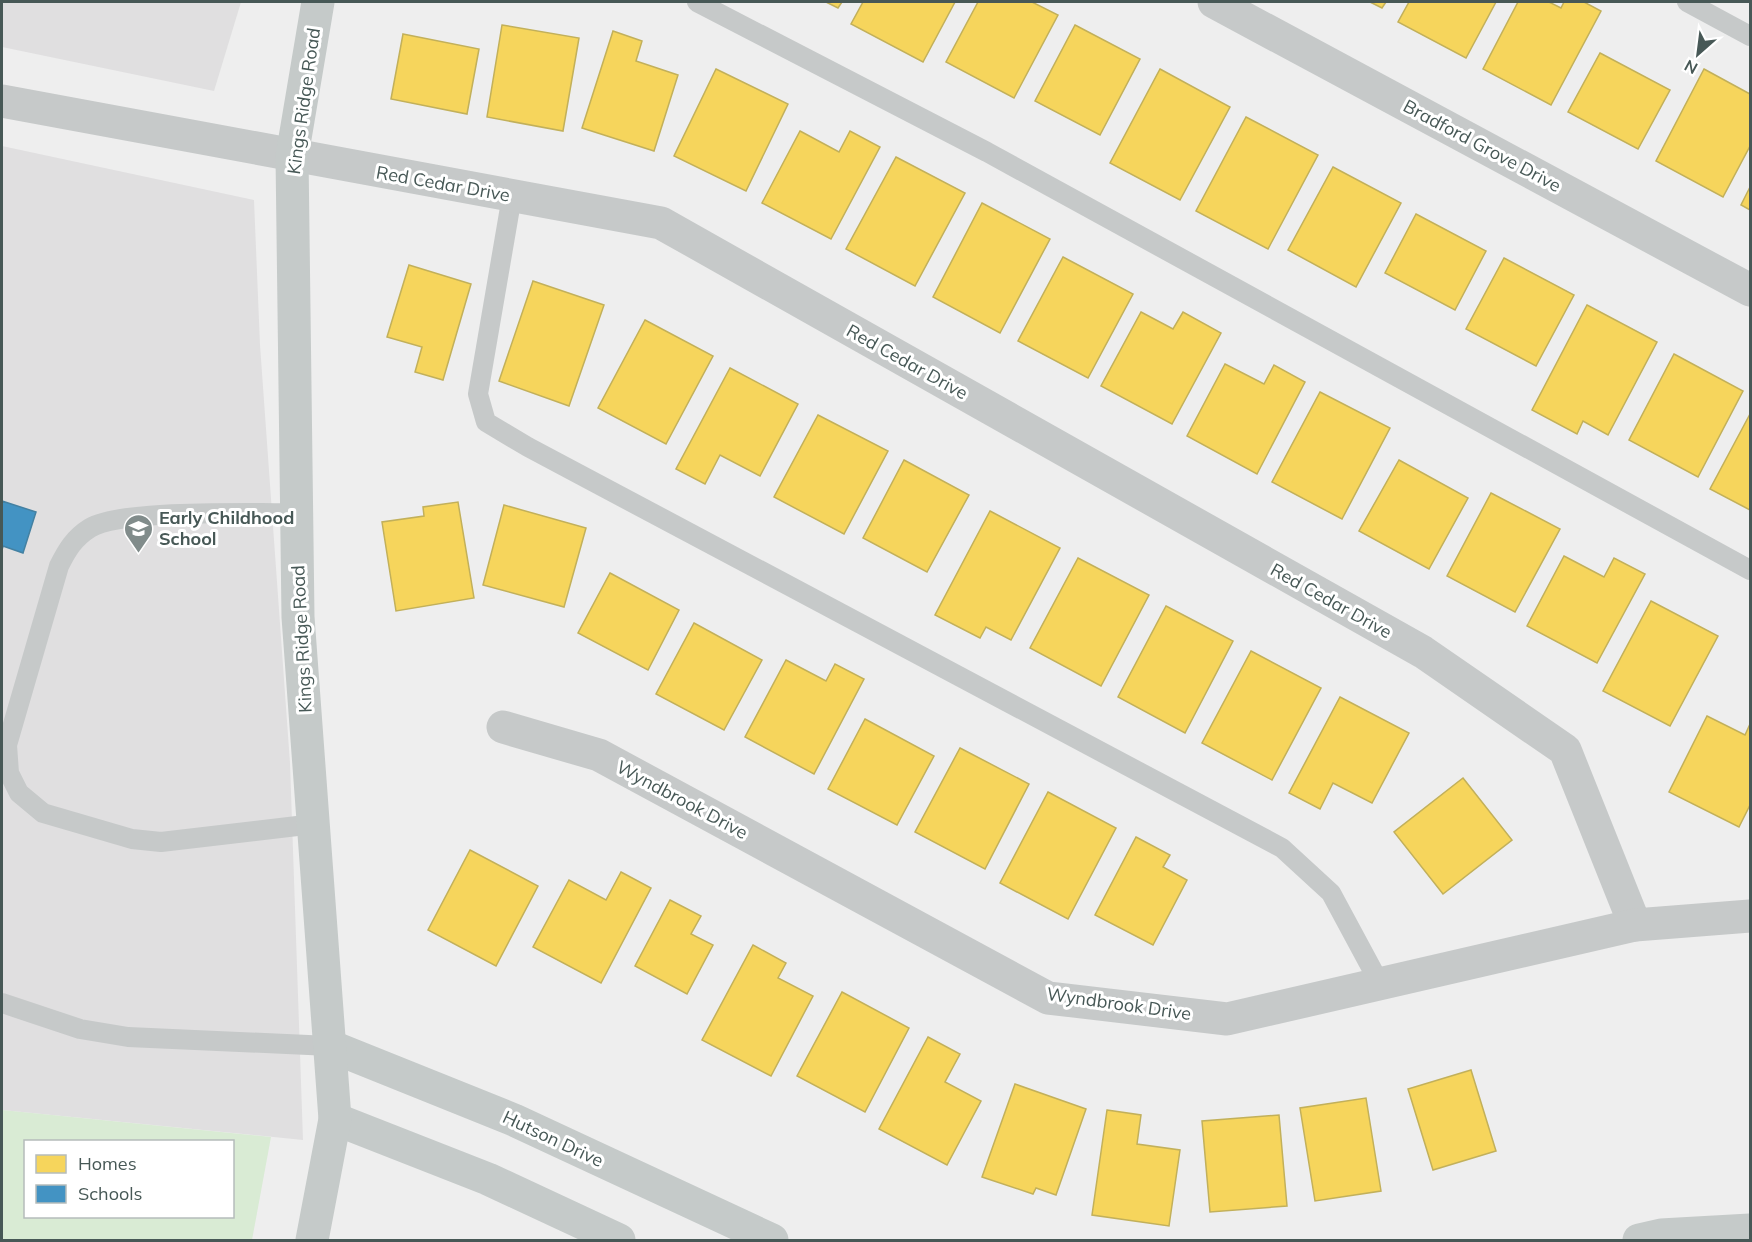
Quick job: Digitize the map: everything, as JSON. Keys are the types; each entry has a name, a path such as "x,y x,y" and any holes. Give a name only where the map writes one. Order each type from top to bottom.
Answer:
{"street":[{"name":"Kings Ridge Road","path":"312,1240 335,1119 298,617 292,156 318,2"},
{"name":"Bradford Grove Drive","path":"1214,2 1750,290"},
{"name":"Red Cedar Drive","path":"2,101 661,223 1423,652 1566,750 1635,926"},
{"name":"Wyndbrook Drive","path":"503,727 599,755 1048,998 1227,1019 1635,926 1750,916"},
{"name":"Hutson Drive","path":"330,1046 514,1120 772,1240"},
{"path":"335,1119 488,1179 619,1240"},
{"path":"1639,1240 1660,1235 1750,1230"}],"lane":[{"path":"697,2 987,152 1750,570"},
{"path":"1687,2 1750,36"},
{"path":"512,196 478,394 486,422 528,447 1282,848 1331,892 1380,984"},
{"path":"296,513 121,518 92,527 71,542 59,566 7,745 9,773 19,793 43,813 132,839 161,842 314,824"},
{"path":"2,1003 80,1029 128,1037 330,1046"}],"shaded area":[{"path":"2,2 241,2 214,91 2,47"},
{"name":"Early Childhood School","path":"2,146 254,200 260,345 290,763 303,1140 2,1110"}],"green space":[{"path":"2,1110 271,1137 252,1240 2,1240"}],"building: Homes":[{"path":"826,2 842,2 838,8"},
{"path":"863,2 955,2 923,62 851,24"},
{"path":"978,2 1032,2 1058,15 1014,98 946,62"},
{"path":"1370,2 1386,2 1382,8"},
{"path":"1409,2 1496,2 1466,58 1398,22"},
{"path":"1518,2 1549,2 1561,8 1564,2 1584,2 1601,11 1551,105 1483,69"},
{"path":"502,25 579,38 563,131 487,117"},
{"path":"1075,25 1140,59 1100,135 1035,101"},
{"path":"613,31 642,41 636,61 678,75 654,151 582,128"},
{"path":"403,34 479,49 467,114 391,99"},
{"path":"1600,53 1670,90 1638,149 1568,112"},
{"path":"716,69 788,104 746,191 674,156"},
{"path":"1160,69 1230,107 1180,200 1110,163"},
{"path":"1704,69 1750,94 1750,146 1723,197 1656,161"},
{"path":"1246,117 1318,155 1268,249 1196,211"},
{"path":"800,131 839,152 850,131 880,147 831,239 762,203"},
{"path":"896,157 965,193 915,286 846,249"},
{"path":"1333,167 1401,203 1356,287 1288,250"},
{"path":"1750,187 1750,210 1741,205"},
{"path":"982,203 1050,239 1000,333 933,297"},
{"path":"1416,214 1486,251 1455,310 1385,273"},
{"path":"1063,257 1133,294 1088,378 1018,341"},
{"path":"1504,258 1574,295 1536,366 1466,329"},
{"path":"409,265 471,284 443,380 415,372 422,347 387,337"},
{"path":"533,281 604,305 569,406 499,381"},
{"path":"1587,305 1657,342 1608,435 1583,421 1577,434 1532,410"},
{"path":"1141,312 1173,329 1183,312 1221,333 1172,424 1101,386"},
{"path":"645,320 713,356 666,444 598,408"},
{"path":"1674,354 1743,391 1698,477 1629,440"},
{"path":"1225,364 1264,384 1274,365 1305,382 1257,474 1187,436"},
{"path":"730,368 798,404 760,476 720,455 705,484 676,469"},
{"path":"1320,392 1390,428 1342,519 1272,482"},
{"path":"1750,414 1750,510 1710,489"},
{"path":"818,415 888,451 844,534 774,497"},
{"path":"904,460 969,495 927,572 863,538"},
{"path":"1399,460 1468,498 1429,569 1359,531"},
{"path":"1491,493 1560,529 1515,612 1447,576"},
{"path":"458,502 474,598 396,611 382,522 424,516 423,507"},
{"path":"504,505 586,528 564,607 483,585"},
{"path":"990,511 1060,548 1011,640 986,627 980,638 935,615"},
{"path":"1564,556 1604,577 1614,558 1645,574 1597,663 1527,626"},
{"path":"1078,558 1149,595 1101,686 1030,648"},
{"path":"610,573 679,610 648,670 578,633"},
{"path":"1651,601 1718,636 1670,726 1603,691"},
{"path":"1166,606 1233,641 1185,733 1118,697"},
{"path":"694,623 762,660 724,730 656,694"},
{"path":"1251,651 1321,688 1272,780 1202,743"},
{"path":"786,660 826,681 835,664 864,679 814,774 745,737"},
{"path":"1340,697 1409,733 1372,803 1333,783 1320,809 1289,793"},
{"path":"1707,716 1745,735 1750,724 1750,805 1739,827 1669,792"},
{"path":"865,719 934,756 897,825 828,789"},
{"path":"960,748 1029,784 985,869 915,832"},
{"path":"1463,778 1512,840 1443,894 1394,832"},
{"path":"1048,792 1116,828 1068,919 1000,883"},
{"path":"1136,837 1170,855 1163,867 1187,880 1153,945 1095,915"},
{"path":"470,850 538,886 496,966 428,930"},
{"path":"621,872 651,888 601,983 533,947 569,880 606,900"},
{"path":"670,900 701,916 691,934 713,945 687,994 635,966"},
{"path":"753,945 786,963 778,978 813,996 771,1076 702,1040"},
{"path":"842,992 909,1028 865,1112 797,1076"},
{"path":"928,1037 960,1054 945,1082 981,1101 947,1165 879,1129"},
{"path":"1471,1070 1496,1151 1433,1170 1408,1089"},
{"path":"1015,1084 1086,1109 1056,1195 1036,1188 1033,1194 982,1177"},
{"path":"1366,1098 1381,1191 1315,1201 1300,1108"},
{"path":"1107,1110 1141,1115 1137,1144 1180,1150 1169,1226 1092,1215"},
{"path":"1279,1115 1287,1206 1210,1212 1202,1121"}],"building: Schools":[{"path":"2,501 36,512 23,553 3,546 2,550"}],"place":[{"name":"Early Childhood School","path":"138,554"}]}
